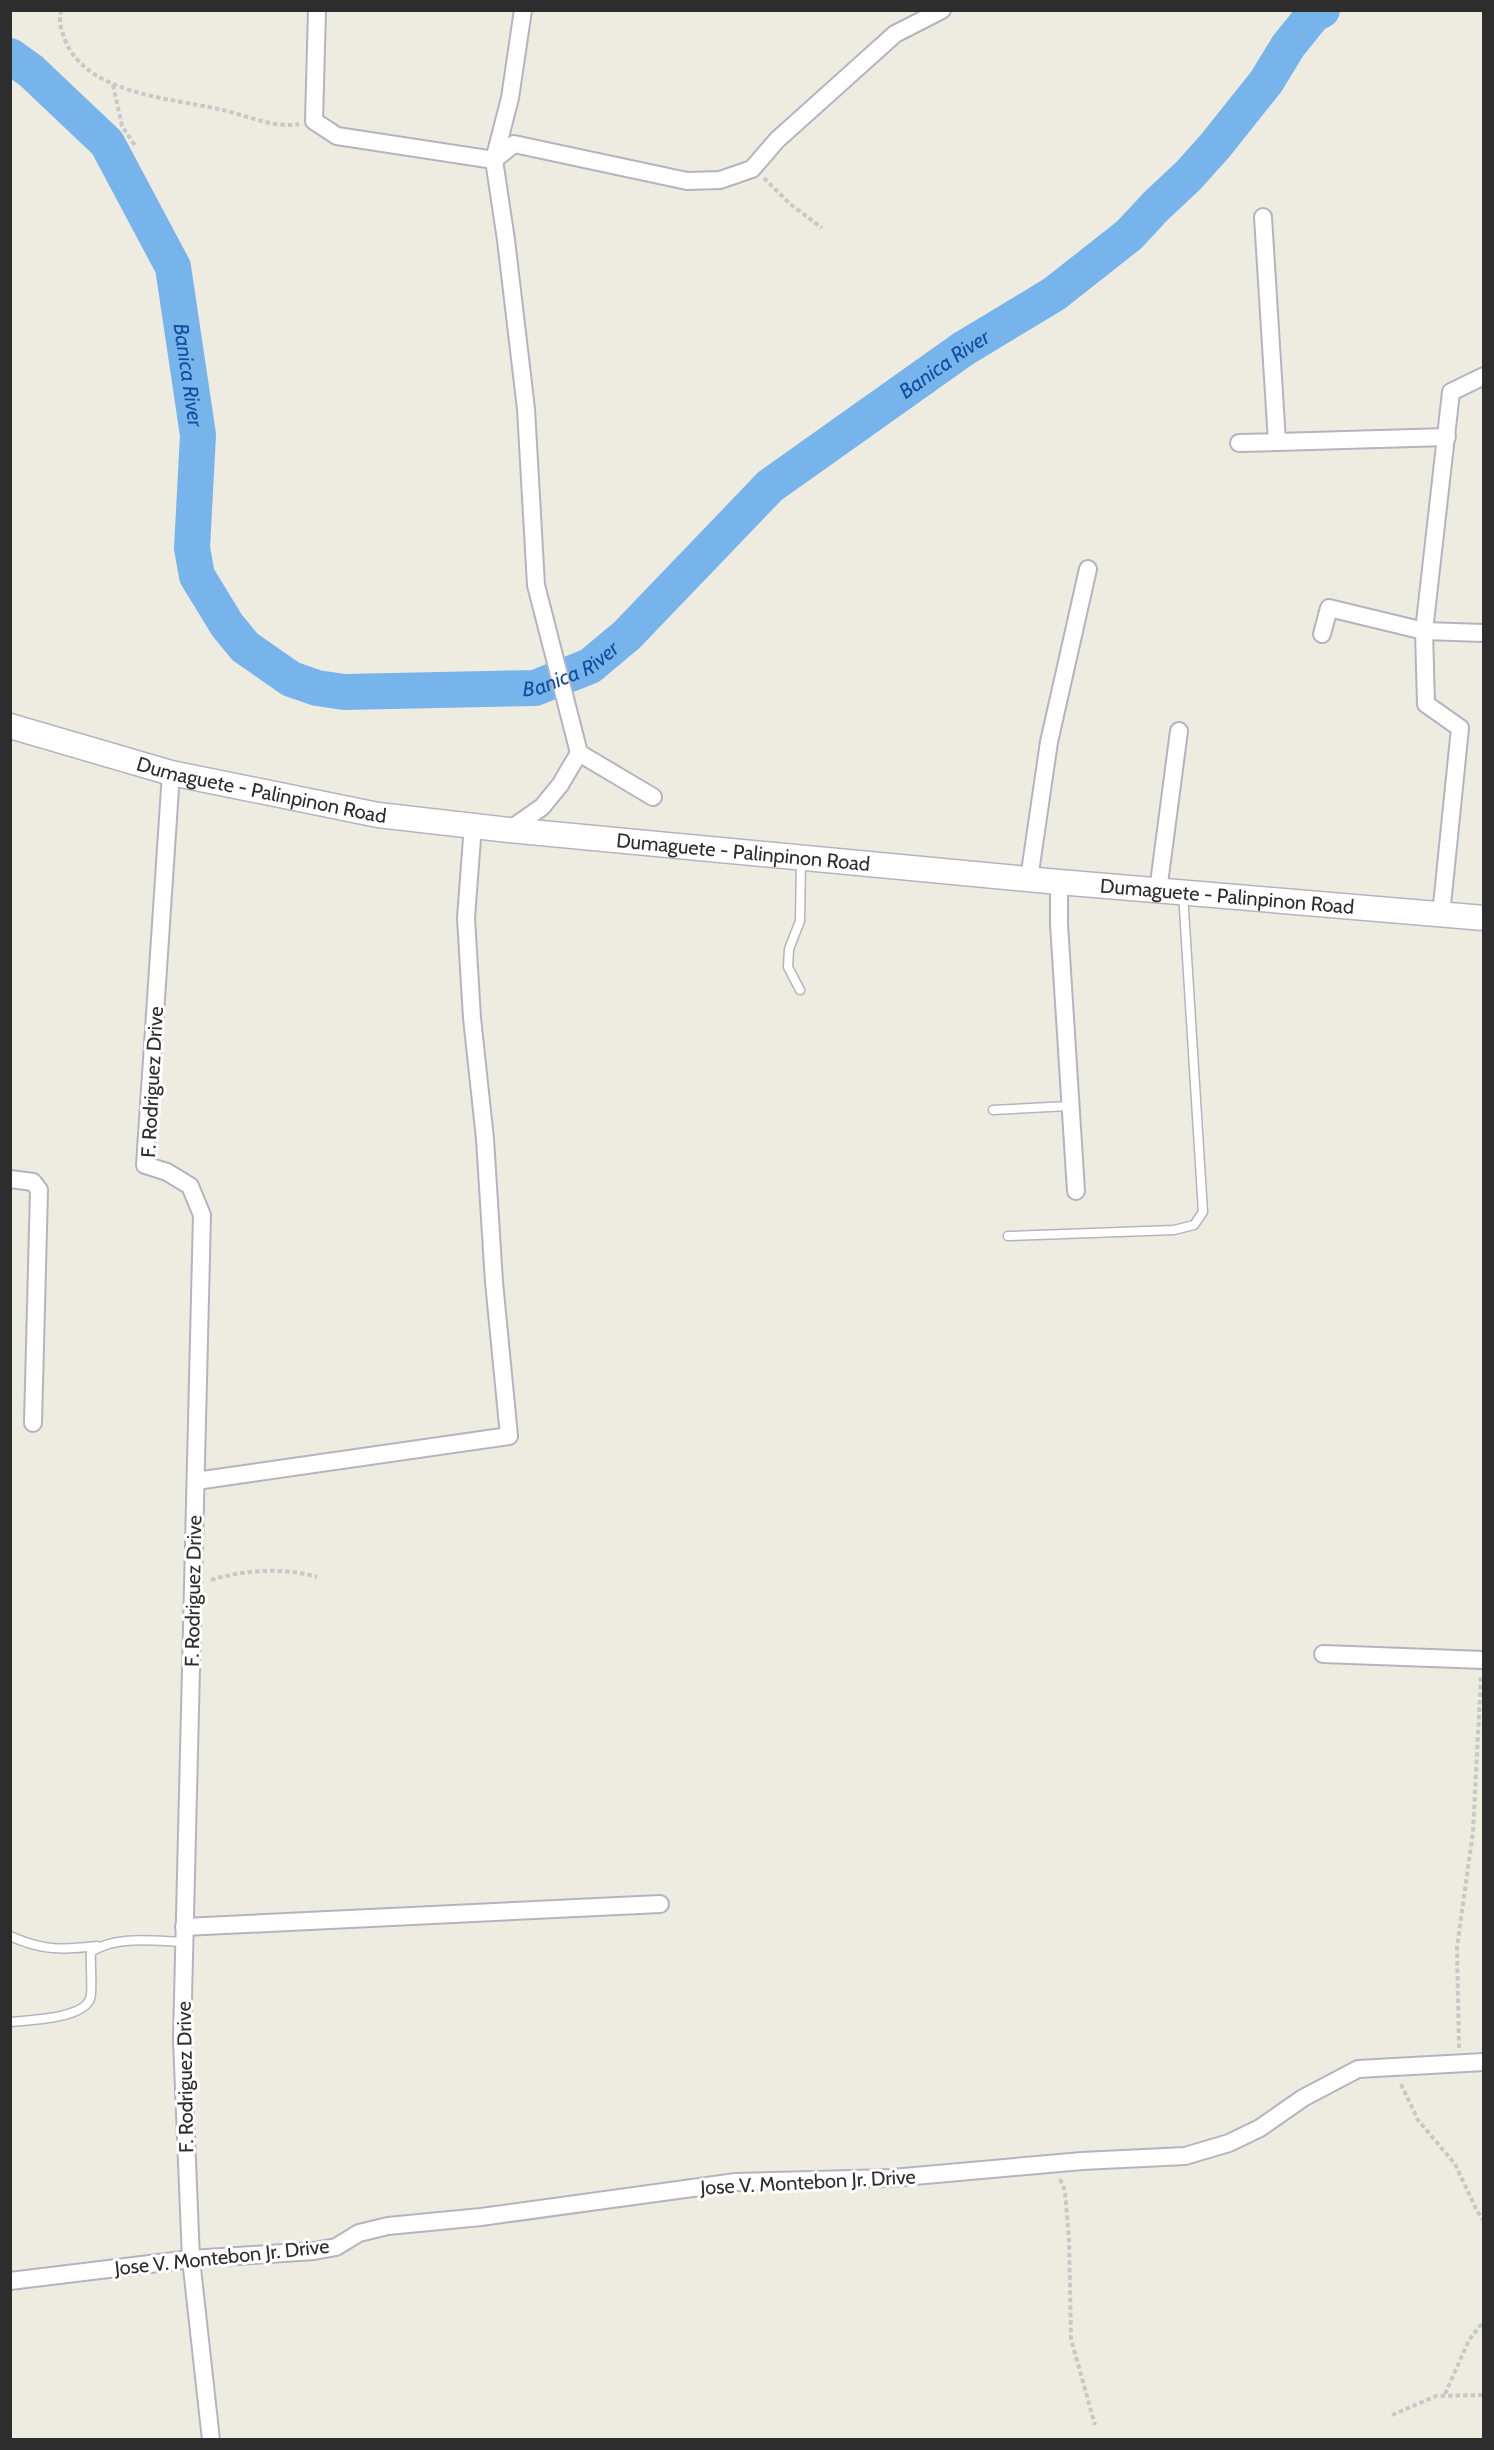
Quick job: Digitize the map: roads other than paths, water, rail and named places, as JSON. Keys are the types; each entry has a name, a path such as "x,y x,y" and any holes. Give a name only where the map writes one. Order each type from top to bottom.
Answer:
{"main road":[{"name":"Dumaguete - Palinpinon Road","path":"10,726 171,773 378,815 801,858 1484,918"}],"street":[{"path":"317,10 315,121 337,136 494,160 514,144 687,181 720,180 752,169 777,140 895,34 942,10"},
{"path":"523,10 510,98 494,160 526,410 536,585 579,753 653,797"},
{"path":"1263,218 1277,442"},
{"path":"1441,915 1460,728 1426,704 1424,631 1451,393 1484,376"},
{"path":"1239,442 1447,437"},
{"path":"1029,879 1049,742 1088,569"},
{"path":"1322,634 1329,608 1424,631 1484,633"},
{"path":"1158,891 1179,731"},
{"path":"509,830 542,807 560,785 579,753"},
{"name":"F. Rodriguez Drive","path":"171,773 145,1165 167,1172 190,1186 202,1215 182,2040 191,2259 211,2439"},
{"path":"196,1481 509,1436 494,1282 485,1138 471,1007 466,918 473,825"},
{"path":"1059,882 1059,924 1069,1106 1076,1191"},
{"path":"10,1179 33,1182 39,1190 33,1423"},
{"path":"1323,1654 1483,1660"},
{"path":"184,1934 660,1904"},
{"name":"Jose V. Montebon Jr. Drive","path":"10,2281 191,2259 314,2251 336,2247 359,2233 388,2226 481,2217 736,2182 892,2178 1054,2164 1185,2156 1229,2143 1260,2128 1303,2098 1358,2069 1484,2062"}],"lane":[{"path":"800,990 788,967 789,949 800,921 801,858"},
{"path":"1008,1236 1174,1230 1194,1225 1203,1212 1183,893"},
{"path":"993,1110 1069,1106"},
{"path":"10,1936 32,1946 61,1950 184,1934"},
{"path":"10,2022 66,2015 84,2007 90,1998 91,1952 100,1945"}],"waterway":[{"name":"Banica River","path":"10,56 31,71 107,143 173,267 198,435 192,548 197,576 227,625 245,647 291,679 317,688 344,692 535,688 590,666 627,635 770,486 963,349 1054,294 1129,235 1215,146 1266,82 1288,46 1313,15 1322,10"}]}
